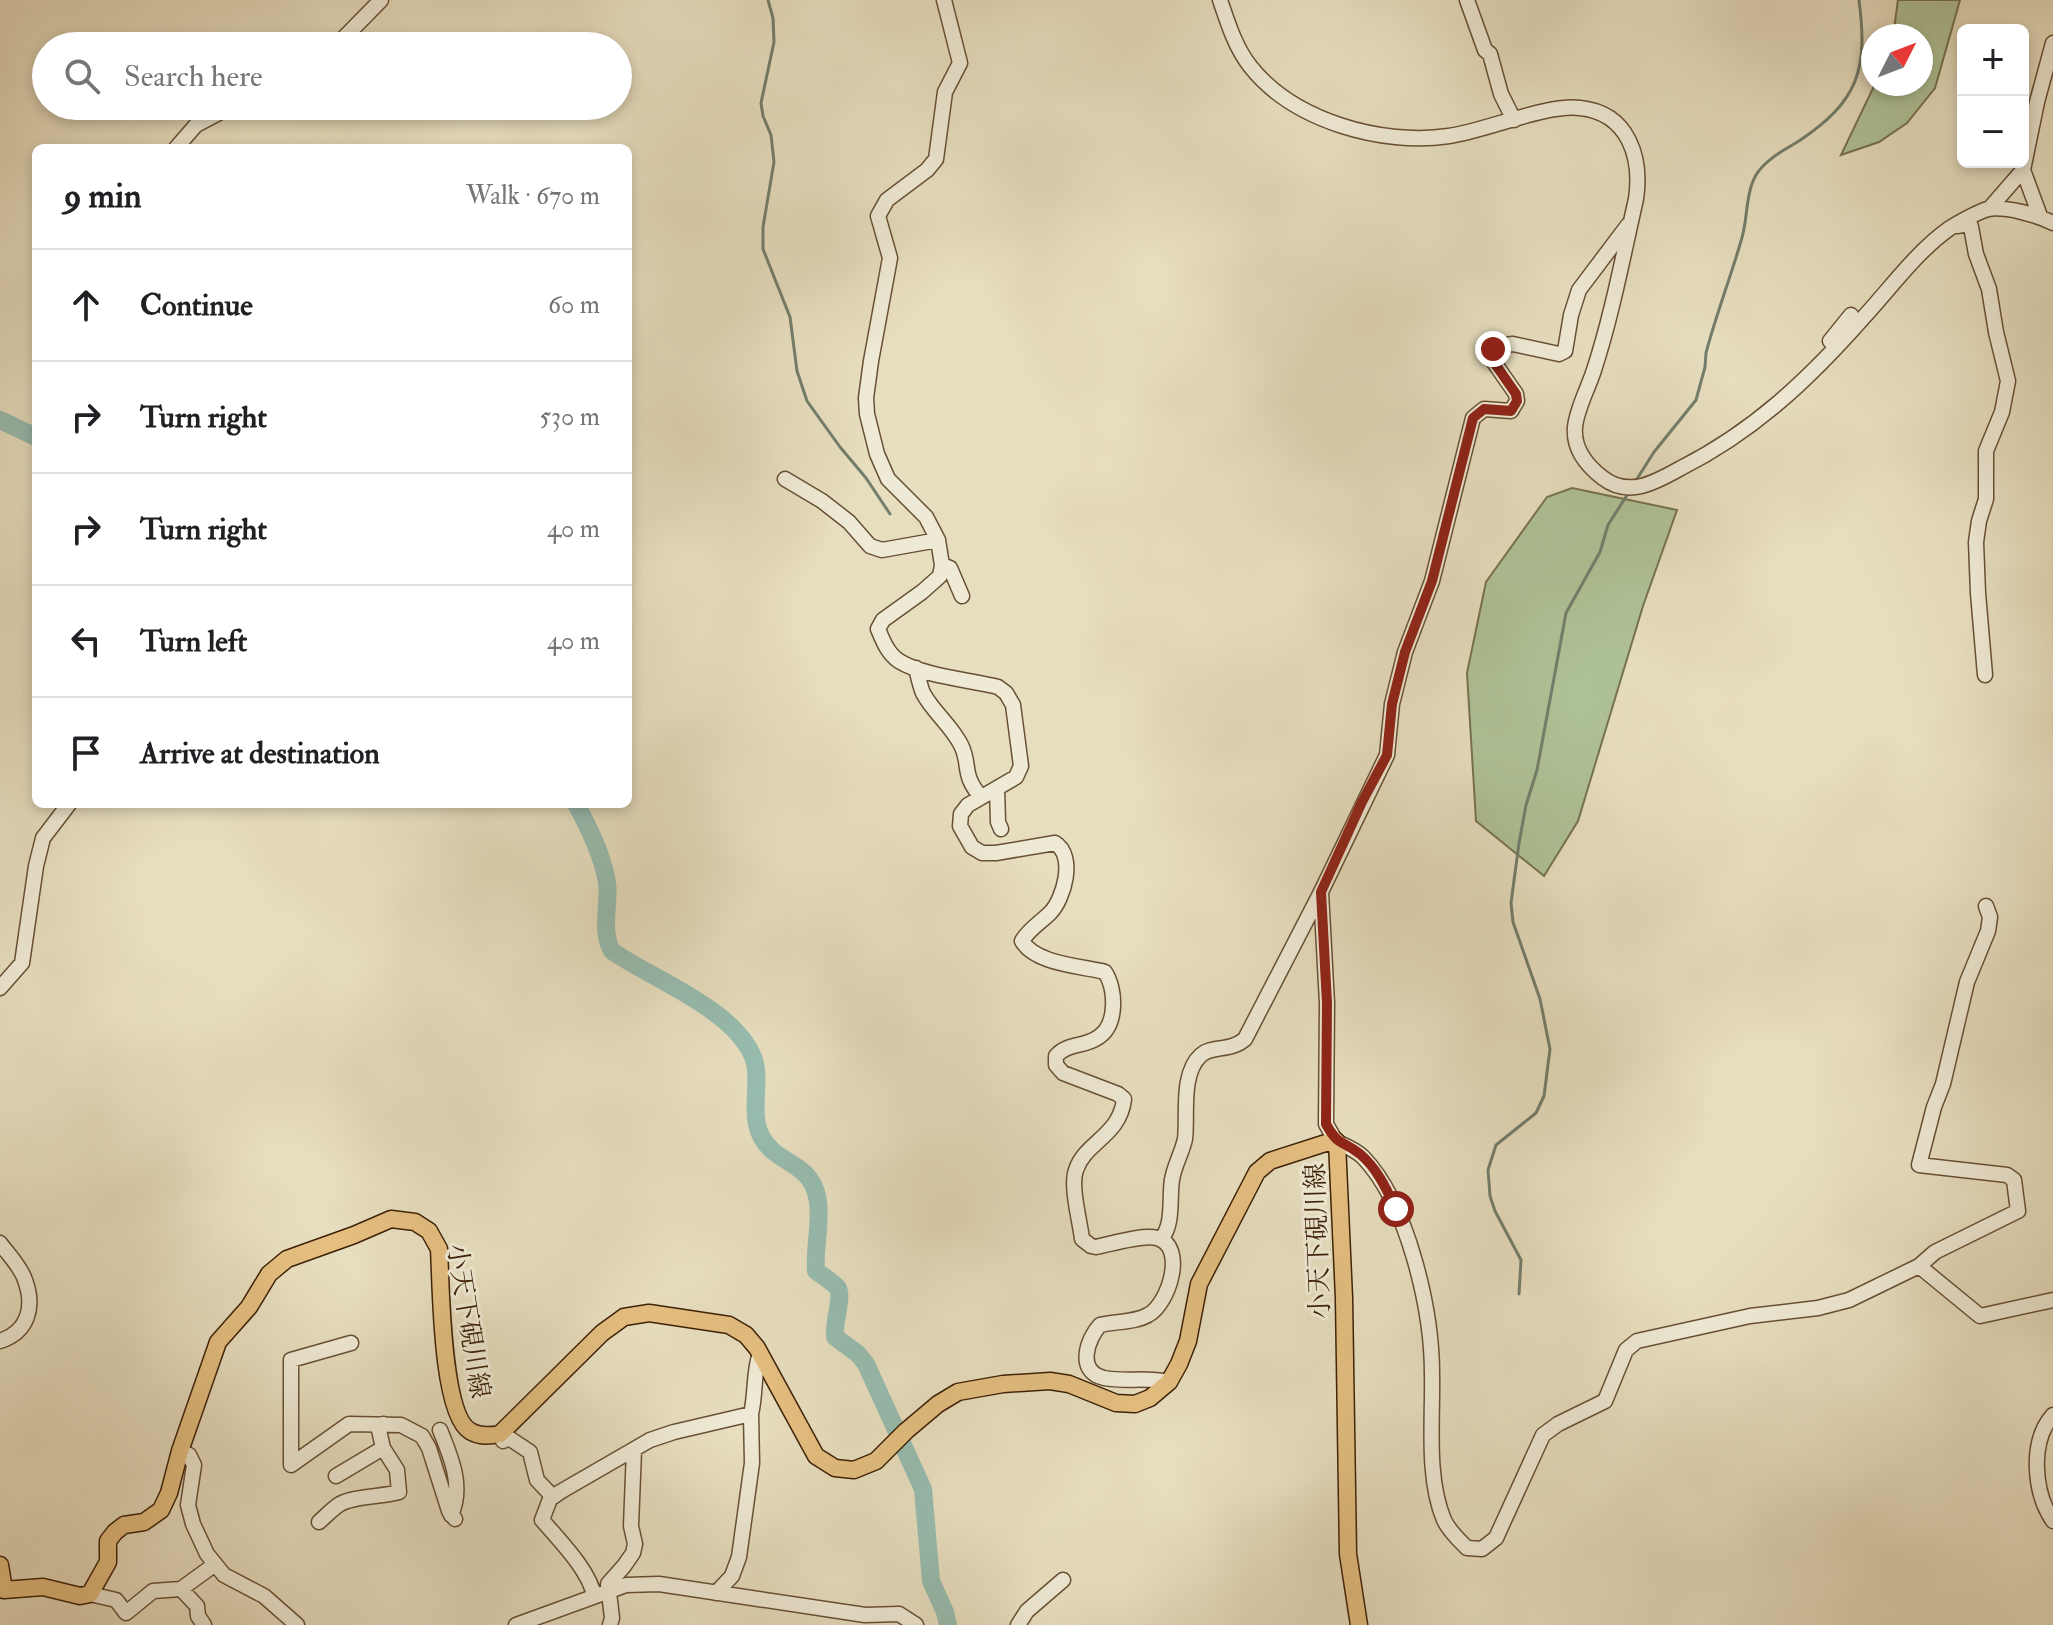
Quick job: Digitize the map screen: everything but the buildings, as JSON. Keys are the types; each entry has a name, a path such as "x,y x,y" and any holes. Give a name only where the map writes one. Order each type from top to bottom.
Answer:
{"main road":[{"name":"小天下硯川線","path":"90,1594 108,1562 108,1541 115,1532 124,1525 144,1522 161,1510 218,1342 249,1307 269,1274 287,1259 391,1219 415,1222 429,1231 439,1249 448,1379 463,1424 470,1431 486,1437 500,1434 602,1333 624,1317 649,1313 729,1325 746,1335 760,1353 816,1456 835,1468 854,1470 876,1461 938,1404 958,1392 1050,1381 1069,1384 1116,1403 1135,1404 1150,1398 1169,1382 1188,1341 1199,1284 1257,1172 1270,1161 1336,1141 1344,1298 1348,1554 1359,1625"},
{"path":"0,1565 2,1589 43,1587 80,1596 90,1594"}],"street":[{"path":"350,32 381,0"},
{"path":"944,0 960,63 945,92 936,159 927,170 887,200 878,216 890,258 866,398 877,454 888,479 926,517 938,540 942,565 940,576 883,620 878,629 884,644 897,660 916,668 998,687 1013,705 1021,766 1016,777 968,805 961,814 960,826 972,847 982,853 1055,843 1062,847 1068,859 1061,893 1052,912 1022,941 1026,948 1044,958 1105,972 1112,987 1112,1014 1105,1031 1096,1039 1064,1048 1056,1056 1056,1065 1063,1073 1124,1099 1122,1115 1075,1171 1082,1239 1096,1247 1152,1237 1161,1239 1171,1252 1172,1263 1165,1299 1148,1315 1100,1325 1085,1352 1086,1362 1093,1372 1103,1378 1151,1378 1169,1382"},
{"path":"1220,0 1235,41 1249,65 1268,87 1337,125 1367,133 1421,139 1450,136 1558,109 1579,107 1597,112 1625,134 1635,153 1639,176 1631,222 1594,370 1575,428 1577,449 1589,467 1609,483 1629,488 1650,485 1731,439 1789,395 1821,365 1929,245 1952,226 1989,209 2023,170 2053,43"},
{"path":"1467,0 1485,50 1490,54 1501,94 1514,120"},
{"path":"179,144 196,125 205,120"},
{"path":"2023,170 2046,220"},
{"path":"1989,209 2046,220"},
{"path":"1161,1239 1167,1232 1172,1178 1185,1137 1185,1099 1195,1063 1201,1054 1211,1050 1227,1050 1245,1039 1387,755 1395,691 1405,652 1432,581 1473,418 1484,409 1511,411 1517,401 1516,394 1491,358 1491,353 1497,346 1513,344 1559,354 1565,351 1579,290 1631,222"},
{"path":"1952,226 1970,224 1976,254 1989,289 2008,381 2002,412 1986,451 1986,499 1976,542 1985,675"},
{"path":"1821,365 1818,357 1851,315"},
{"path":"785,479 849,522 870,546 882,550 938,540"},
{"path":"942,565 950,568 962,596"},
{"path":"916,668 923,694 947,722 963,748 966,773 981,797"},
{"path":"997,788 1001,829"},
{"path":"0,988 22,963 43,838 66,808"},
{"path":"1321,892 1327,1003 1326,1124 1336,1141 1361,1155 1382,1181 1413,1250 1433,1371 1433,1441 1444,1521 1467,1548 1482,1549 1496,1538 1543,1435 1558,1424 1605,1401 1626,1350 1637,1341 1750,1316 1818,1308 1849,1300 1919,1266 1935,1252 2018,1211 2014,1180 2007,1175 1919,1165 1943,1084 1967,982 1988,931 1990,917 1986,906"},
{"path":"0,1243 26,1281 29,1315 20,1331 0,1341"},
{"path":"1919,1266 1980,1316 2053,1300"},
{"path":"351,1343 291,1360 291,1465 349,1424 401,1425 422,1436 429,1448 453,1517 457,1500 456,1476 440,1430"},
{"path":"716,1593 732,1576 739,1557 752,1463 754,1370 760,1353"},
{"path":"610,1625 612,1618 601,1594 542,1520 553,1497 650,1440 751,1414"},
{"path":"2053,1415 2042,1435 2036,1477 2053,1521"},
{"path":"319,1522 349,1500 399,1492 397,1470 383,1448 379,1430 383,1424"},
{"path":"503,1441 509,1438 530,1452 537,1480 553,1497"},
{"path":"336,1476 383,1448"},
{"path":"601,1594 633,1553 634,1450"},
{"path":"180,1451 189,1455 194,1465 188,1496 190,1514 214,1565 224,1575 275,1604 297,1625"},
{"path":"90,1594 116,1600 126,1613 153,1591 181,1589 214,1565"},
{"path":"1018,1625 1027,1611 1063,1580"},
{"path":"516,1625 626,1585 649,1584 865,1615 899,1614 916,1625"},
{"path":"181,1589 197,1606 198,1616 204,1625"}],"green space":[{"path":"1898,0 1960,0 1933,90 1933,24 1895,24"},
{"path":"1869,96 1929,96 1907,123 1879,142 1841,155"},
{"path":"1572,488 1677,510 1643,606 1578,821 1544,876 1476,821 1467,673 1486,582 1547,497"}],"waterway":[{"path":"768,0 773,18 774,42 761,103 771,135 774,162 763,227 763,249 790,317 797,371 807,401 890,514"},
{"path":"1635,482 1654,452 1696,400 1706,353 1743,233 1756,175 1770,160 1835,112 1855,81 1862,46 1859,0"},
{"path":"0,420 32,435"},
{"path":"1519,1294 1521,1260 1495,1211 1490,1196 1488,1170 1496,1145 1536,1113 1544,1096 1550,1049 1540,999 1513,922 1511,903 1519,843 1537,770 1566,613 1600,552 1608,525 1629,492"},
{"path":"578,808 605,872 607,935 612,951 711,1010 743,1040 755,1066 756,1117 761,1136 774,1152 802,1171 816,1192 819,1218 816,1271 839,1291 835,1337 866,1364 923,1489 931,1581 948,1625"}],"route":[{"path":"1396,1209 1382,1181 1361,1155 1335,1140 1326,1124 1327,1003 1321,892 1387,755 1392,704 1405,652 1432,581 1473,418 1484,409 1511,411 1516,405 1516,394 1491,358 1493,349"}]}
